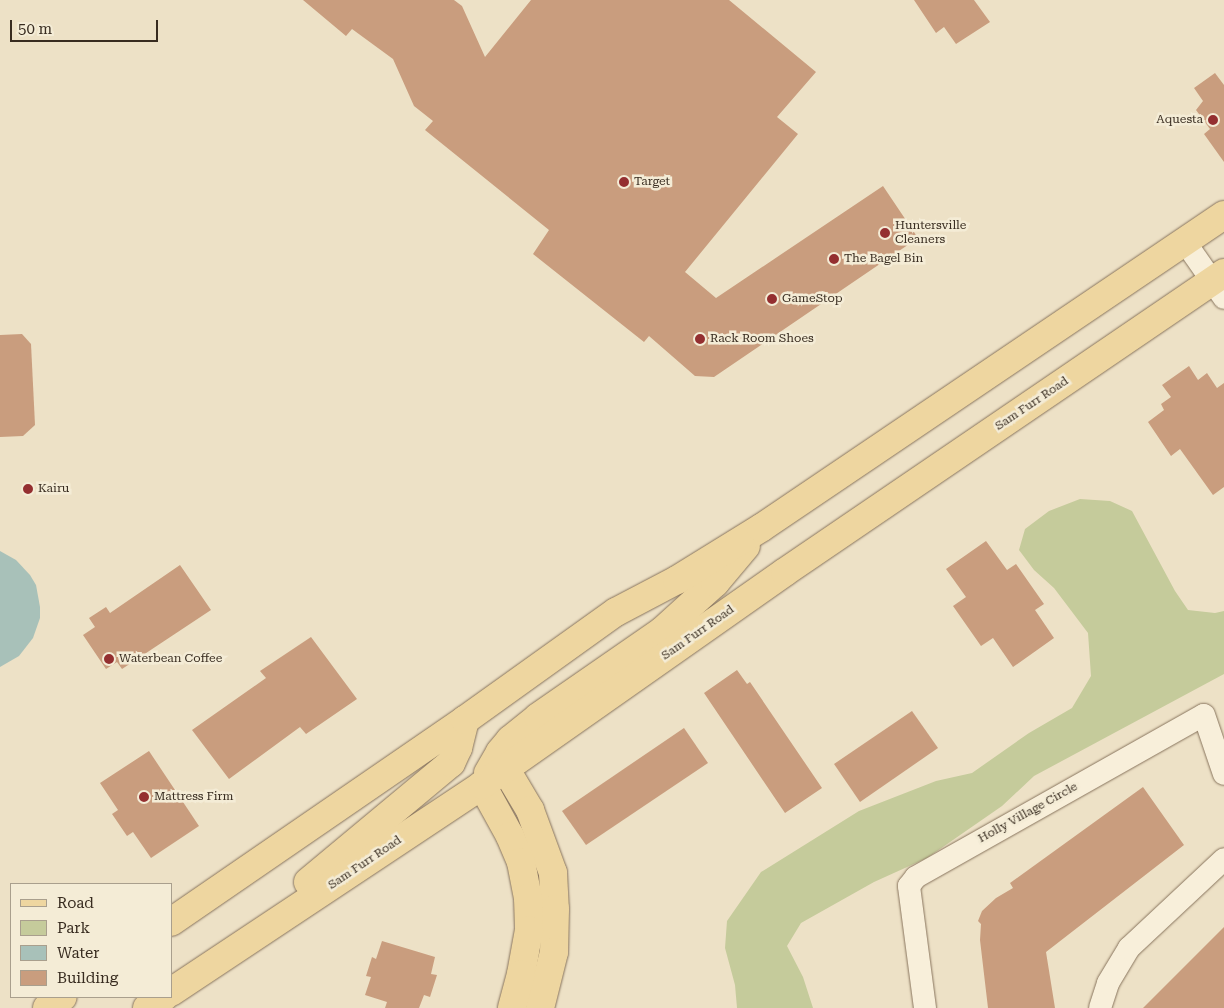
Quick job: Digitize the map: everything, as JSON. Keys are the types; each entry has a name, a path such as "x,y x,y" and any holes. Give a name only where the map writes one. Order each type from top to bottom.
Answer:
{"main road":[{"path":"172,921 465,720 616,612 677,580 761,528 1224,215"},
{"name":"Sam Furr Road","path":"172,991 482,786 777,578 1220,284"},
{"path":"512,1008 522,974 529,930 528,898 521,862 510,836 482,786 500,752 510,740 538,716 662,631 715,583 761,528"},
{"path":"197,974 440,773 451,762 458,748 465,720"},
{"path":"505,768 530,810 553,873 555,909 554,952 540,1008"},
{"path":"47,1008 62,998"},
{"path":"147,1008 162,998"}],"street":[{"path":"1185,242 1220,284"},
{"name":"Holly Village Circle","path":"925,1008 909,886 916,876 1204,715 1224,774"},
{"path":"1100,1008 1108,983 1129,948 1224,859"}],"green space":[{"path":"1080,499 1110,501 1132,511 1175,591 1188,610 1215,613 1224,611 1224,674 1034,776 1002,806 927,858 874,882 801,923 787,946 803,977 813,1008 737,1008 735,985 725,948 727,921 761,872 859,811 936,781 972,773 1029,733 1072,708 1091,676 1088,633 1054,588 1034,570 1019,550 1025,529 1049,511"}],"water":[{"path":"0,551 16,560 30,575 36,585 40,618 33,638 19,656 0,667"}],"building":[{"name":"Target","path":"303,0 454,0 462,6 485,57 531,0 729,0 816,72 777,117 798,134 685,272 716,298 883,186 918,238 714,377 695,376 649,336 644,342 533,254 549,230 425,130 433,121 414,106 393,59 352,29 346,36"},
{"path":"914,0 974,0 990,22 956,44 944,27 936,33"},
{"name":"Aquesta","path":"1215,73 1224,85 1224,162 1204,134 1210,129 1196,110 1203,101 1194,88"},
{"path":"22,334 31,344 35,425 23,436 0,437 0,335"},
{"path":"1189,366 1198,380 1207,373 1217,388 1224,383 1224,487 1213,495 1180,449 1171,456 1148,422 1164,410 1161,404 1171,397 1162,385"},
{"path":"986,541 1007,570 1016,564 1044,604 1035,610 1054,638 1013,667 993,638 981,646 953,606 966,597 946,569"},
{"path":"180,565 211,610 122,669 117,662 106,669 83,635 95,627 89,618 106,607 110,613"},
{"path":"311,637 357,699 306,734 300,727 229,779 192,730 266,678 260,671"},
{"path":"737,670 747,684 750,682 822,788 785,813 704,693"},
{"path":"912,711 938,748 860,802 834,764"},
{"path":"684,728 708,763 586,845 562,811"},
{"name":"Mattress Firm","path":"149,751 199,826 151,858 133,832 127,836 112,814 118,810 100,783"},
{"path":"1143,787 1184,845 1046,952 1055,1008 988,1008 980,940 981,924 978,921 982,911 996,898 1013,888 1010,883"},
{"path":"1224,927 1224,1008 1143,1008"},
{"path":"382,941 435,957 431,974 437,975 430,997 424,995 419,1008 385,1008 387,1002 365,995 371,977 366,976 372,957 376,959"}],"place":[{"name":"Aquesta","path":"1213,120"},
{"name":"Target","path":"624,182"},
{"name":"Huntersville Cleaners","path":"885,233"},
{"name":"The Bagel Bin","path":"834,259"},
{"name":"GameStop","path":"772,299"},
{"name":"Rack Room Shoes","path":"700,339"},
{"name":"Kairu","path":"28,489"},
{"name":"Waterbean Coffee","path":"109,659"},
{"name":"Mattress Firm","path":"144,797"}]}
